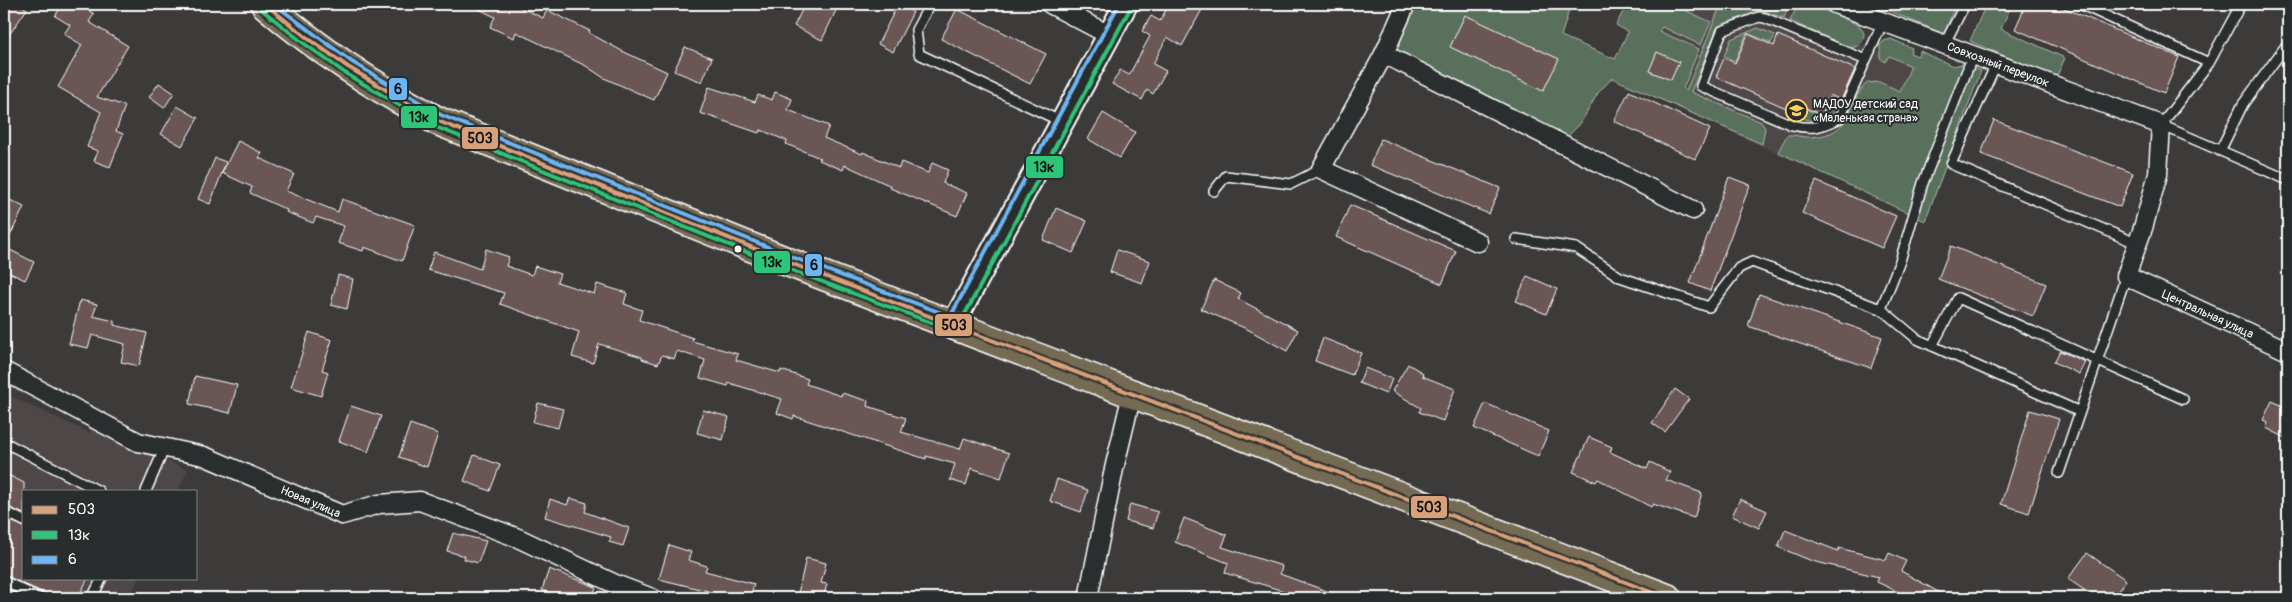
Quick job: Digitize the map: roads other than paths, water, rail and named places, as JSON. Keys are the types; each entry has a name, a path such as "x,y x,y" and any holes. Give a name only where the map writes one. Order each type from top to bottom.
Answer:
{"main road":[{"path":"265,4 317,47 350,70 438,121 798,266 1668,598"}],"street":[{"path":"1050,4 1110,35"},
{"path":"953,324 1126,4"},
{"path":"1406,4 1384,54 1321,169 1478,242"},
{"name":"Совхозный переулок","path":"1844,5 1883,22 2162,125"},
{"path":"1384,54 1693,210"},
{"path":"2126,276 2138,244 2158,174 2162,125"},
{"name":"Центральная улица","path":"2126,276 2288,351"},
{"name":"Новая улица","path":"4,371 138,442 165,446 224,463 342,515 379,504 420,501 518,538 614,584 652,598"},
{"path":"1088,598 1114,469 1132,394"}],"lane":[{"path":"930,4 916,30 919,54 1062,122"},
{"path":"1944,45 1965,4"},
{"path":"2080,4 2209,63"},
{"path":"2241,4 2209,63 2162,125 2288,180"},
{"path":"1866,60 1759,17 1722,31 1701,86 1792,125 1808,129 1818,127 1840,118 1866,60 1883,22"},
{"path":"2220,151 2243,104 2288,43"},
{"path":"1882,309 1900,261 1923,182 1973,55"},
{"path":"1996,64 1951,164 2138,244"},
{"path":"1214,191 1226,176 1291,184 1321,169"},
{"path":"1516,239 1576,248 1620,277 1709,307 1739,268 1752,262 1882,309 1917,339 2080,412"},
{"path":"2059,472 2126,276"},
{"path":"1932,346 1958,298 2182,399"},
{"path":"4,442 97,490"},
{"path":"146,490 165,446"},
{"path":"4,511 22,520"},
{"path":"4,580 39,598"},
{"path":"92,598 101,580"}],"place":[{"name":"МАДОУ детский сад «Маленькая страна»","path":"1797,111"}]}
